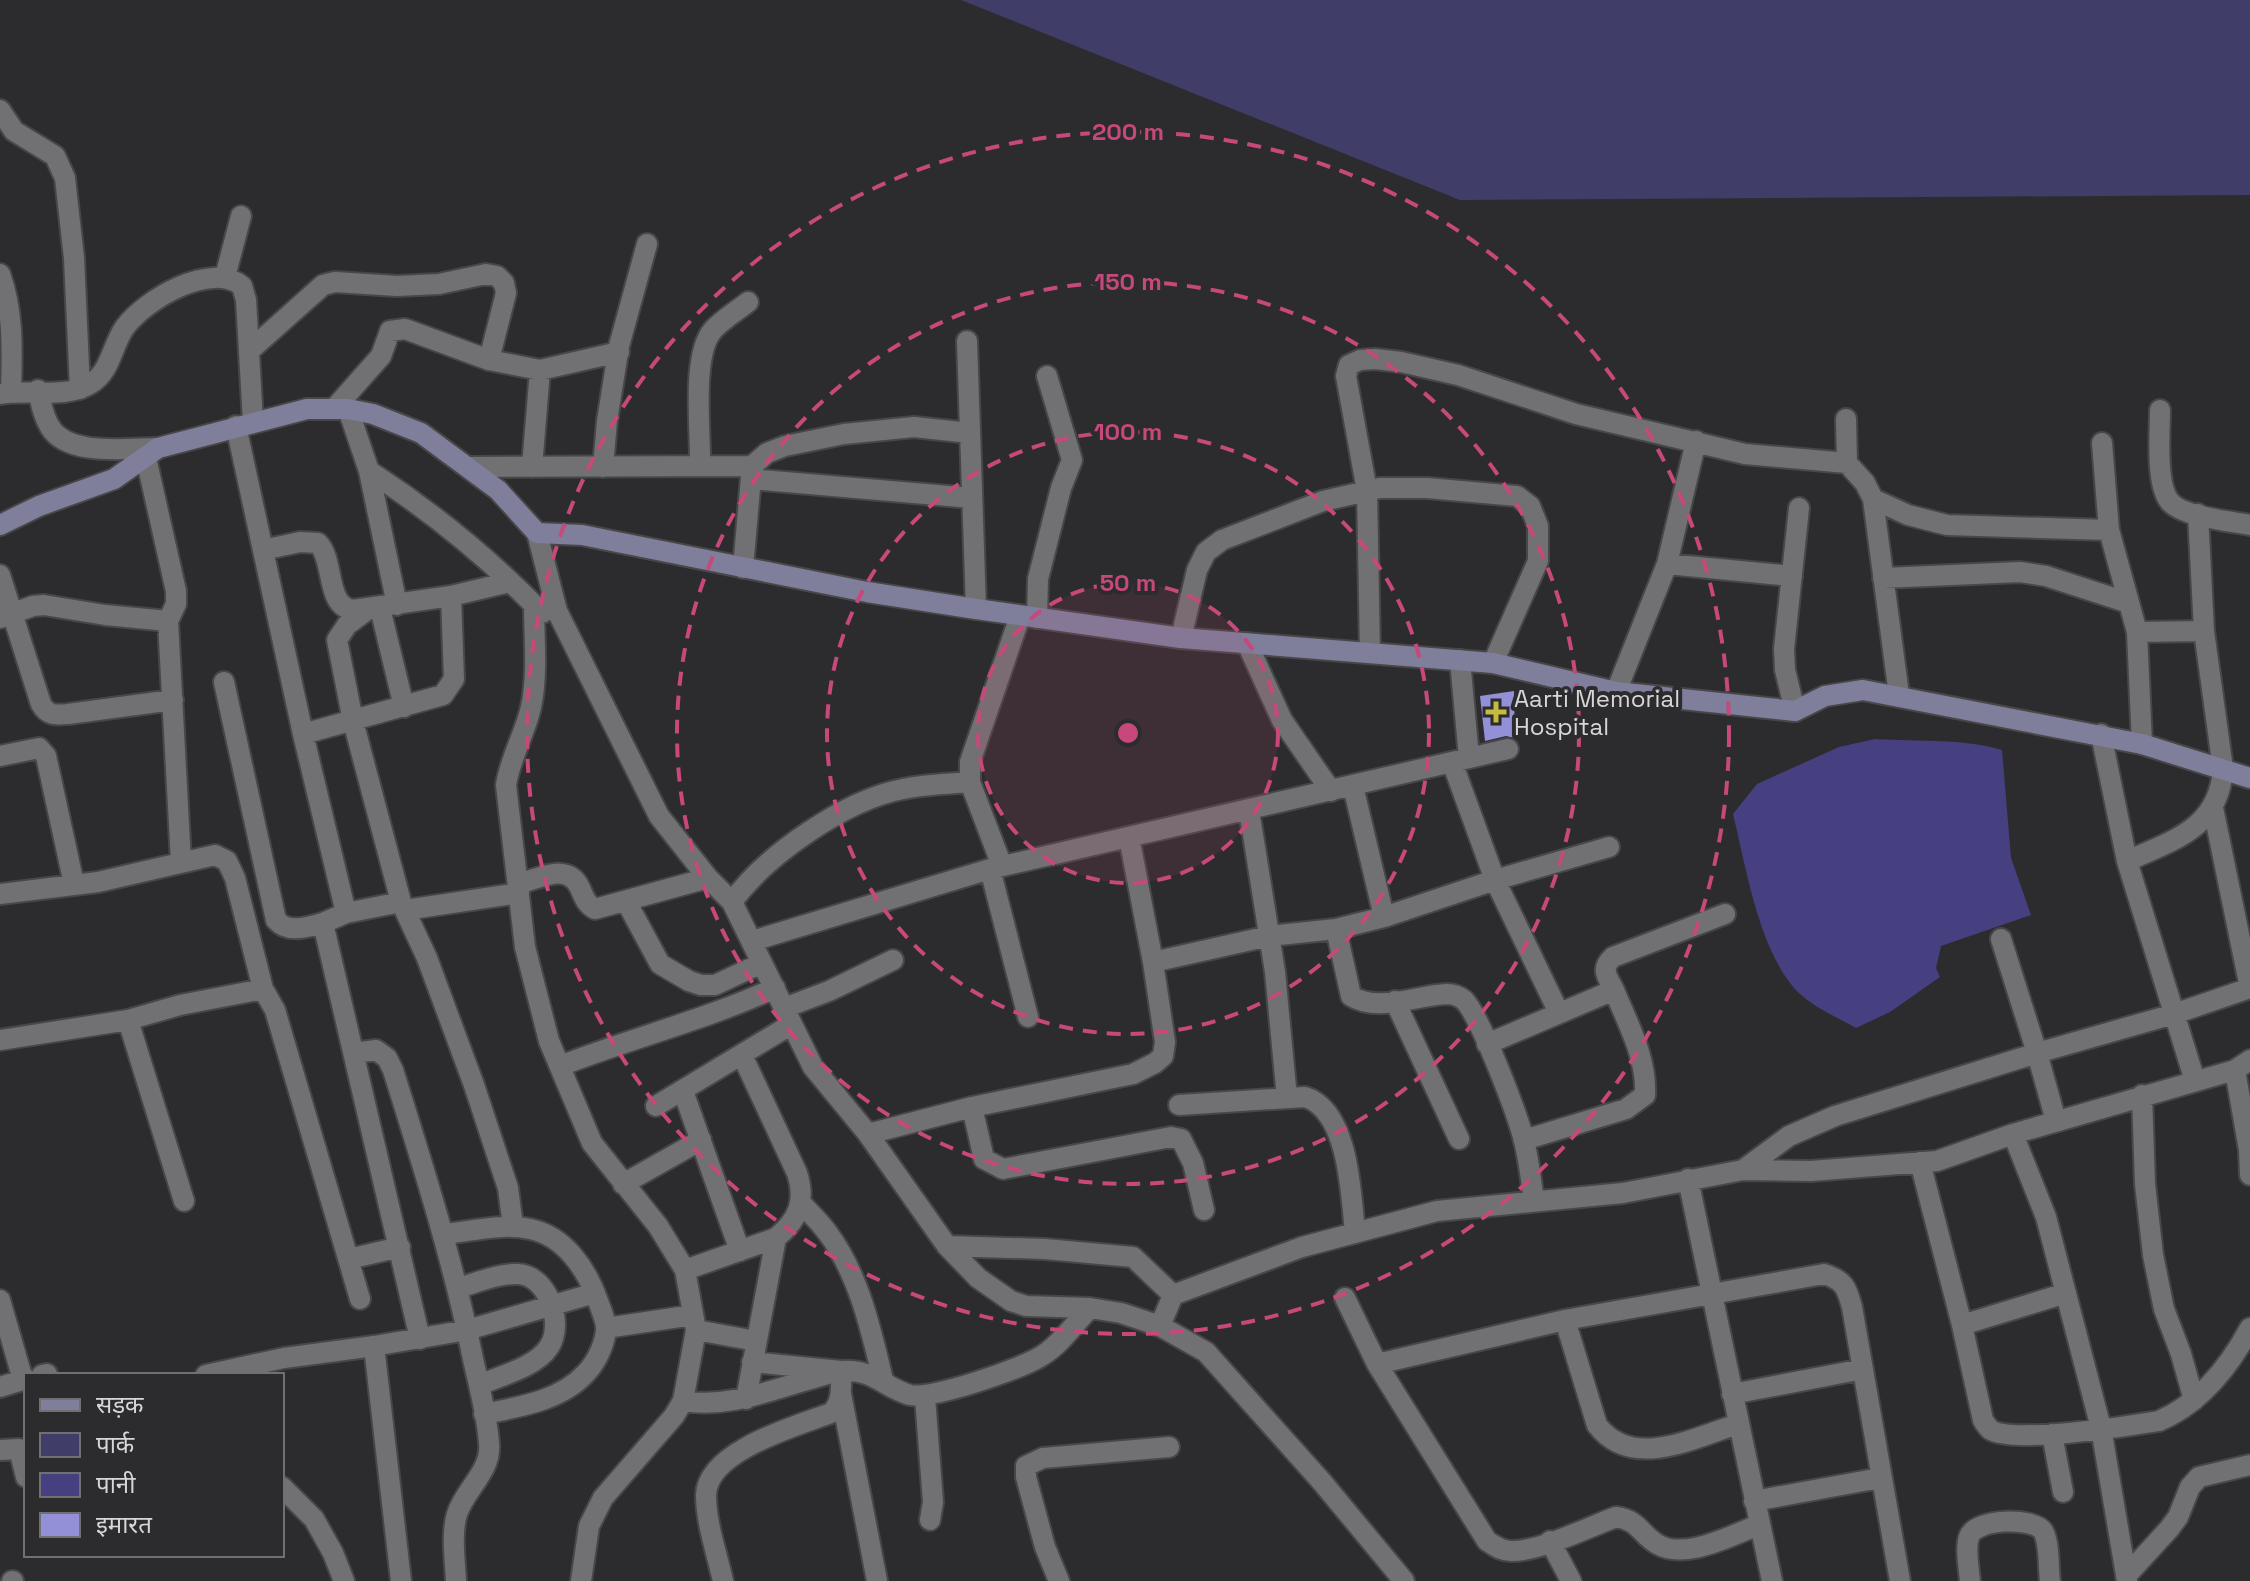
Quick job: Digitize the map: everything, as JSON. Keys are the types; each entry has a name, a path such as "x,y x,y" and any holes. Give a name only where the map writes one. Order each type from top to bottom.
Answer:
{"street":[{"path":"0,110 14,131 55,156 65,178 74,258 80,389"},
{"path":"225,277 241,216"},
{"path":"603,467 619,352 647,244"},
{"path":"0,274 8,300 13,336 5,393 80,389 103,374 124,329 156,298 202,280 225,277 242,286 246,300 249,351 245,424 263,550 346,913"},
{"path":"249,351 323,285 335,282 414,286 486,274 497,276 504,283 506,293 489,360"},
{"path":"700,466 701,357 712,330 748,302"},
{"path":"341,409 381,356 390,331 397,328 489,360 540,370 619,352"},
{"path":"967,341 976,609"},
{"path":"1370,653 1367,491 1346,376 1349,365 1360,360 1401,362 1458,375 1576,414 1745,454 1847,463"},
{"path":"532,467 540,370"},
{"path":"1028,1017 996,867 970,782 970,762 1028,617 1061,488 1072,460 1047,376"},
{"path":"38,390 51,430 61,439 94,448 152,453"},
{"path":"0,525 39,506 114,479 152,453 245,424 307,409 341,409 373,414 421,433 468,467 498,490 537,533 557,611 659,816 708,878 732,902 813,1067 868,1134 947,1246 978,1278 1011,1301 1026,1306 1090,1308 1121,1313 1160,1326 1206,1352 1322,1482 1404,1581"},
{"path":"341,409 369,471 381,608 404,707"},
{"path":"2160,410 2163,485 2172,504 2198,514 2250,525"},
{"path":"1846,419 1847,463 1865,483 1873,499 1899,695"},
{"path":"743,568 751,472 767,453 785,446 844,434 905,427 970,433"},
{"path":"1616,692 1667,564 1696,441"},
{"path":"2102,443 2109,530 2137,632 2142,744"},
{"path":"152,453 176,591 176,604 168,621 181,862"},
{"path":"468,467 700,466 972,498"},
{"path":"369,471 442,521 510,582 576,649"},
{"path":"1181,638 1197,570 1206,552 1222,540 1323,501 1367,491 1427,488 1517,496 1530,506 1538,526 1538,561 1493,663"},
{"path":"1873,499 1908,515 1947,525 2109,530"},
{"path":"1795,711 1785,670 1784,649 1799,508"},
{"path":"2127,861 2195,827 2213,808 2221,791 2223,769 2204,631 2198,514"},
{"path":"537,533 582,535 867,592 1028,617 1181,638 1493,663 1616,692 1795,711 1825,696 1863,690 1899,695 2101,734 2250,778"},
{"path":"263,550 300,542 318,543 324,549 337,602 343,608 381,608 510,582"},
{"path":"1667,564 1792,576"},
{"path":"1883,578 2020,572 2046,576 2129,603"},
{"path":"0,575 5,616 46,712 68,714 173,700"},
{"path":"303,734 443,695 454,679 451,596"},
{"path":"534,605 534,689 506,785 525,947 549,1041 592,1143 658,1226 685,1270 694,1322 683,1401 674,1416 603,1498 589,1526 581,1581"},
{"path":"5,616 33,606 58,606 105,615 168,621"},
{"path":"381,608 347,625 337,640 353,721 403,906 427,958 474,1085 508,1188 513,1226"},
{"path":"2137,632 2204,631"},
{"path":"1247,643 1282,720 1331,791"},
{"path":"1460,660 1460,760 1495,880 1559,1013"},
{"path":"224,682 276,920 282,927 290,929 323,923 346,913 518,888 562,873 576,878 588,905 595,909 708,878"},
{"path":"2101,734 2127,861 2195,1081"},
{"path":"0,756 39,748 46,756 74,884"},
{"path":"752,941 996,867 1508,749"},
{"path":"732,902 746,882 768,862 828,819 885,793 904,788 970,782"},
{"path":"1353,786 1384,917"},
{"path":"1743,1170 1807,1126 2250,988 2213,808"},
{"path":"1249,810 1275,972 1287,1098"},
{"path":"868,1134 972,1107 1133,1074 1163,1056 1165,1042 1153,962 1129,837"},
{"path":"1153,962 1269,936 1336,929 1384,917 1609,847"},
{"path":"0,894 98,882 215,855 227,861 240,896 263,989 275,1010 360,1299"},
{"path":"626,901 660,964 689,981 715,985 762,963"},
{"path":"1524,1140 1626,1109 1645,1095 1644,1069 1639,1051 1604,971 1606,963 1613,957 1725,914"},
{"path":"323,923 420,1339"},
{"path":"1336,929 1351,996 1368,1002 1457,995 1466,1002 1487,1044 1524,1140 1534,1201"},
{"path":"2001,939 2056,1121"},
{"path":"656,1106 742,1055 788,1016 829,991 893,960"},
{"path":"560,1066 664,1032 775,988"},
{"path":"0,1040 128,1020 192,1002 263,989"},
{"path":"1487,1044 1614,990"},
{"path":"1395,1001 1459,1139"},
{"path":"128,1020 184,1201"},
{"path":"354,1053 376,1050 387,1058 445,1234 479,1385 489,1455 487,1464 458,1512 455,1525 456,1581"},
{"path":"685,1270 776,1238 787,1230 801,1203 803,1191 797,1173 742,1055"},
{"path":"1160,1326 1173,1295 1302,1247 1437,1211 1623,1193 1743,1170 1811,1171 1937,1161 2013,1134 2243,1065 2250,1175"},
{"path":"683,1091 740,1251"},
{"path":"2142,1095 2145,1184 2153,1255 2164,1309 2194,1400"},
{"path":"1179,1105 1305,1097 1317,1101 1330,1116 1346,1158 1355,1233"},
{"path":"972,1107 984,1159 1003,1169 1171,1137 1181,1139 1193,1163 1204,1210"},
{"path":"2013,1134 2046,1217 2101,1428 2126,1578"},
{"path":"623,1184 701,1140"},
{"path":"1920,1162 1983,1420 1990,1430 2002,1434 2052,1434 2159,1421 2174,1414 2209,1387 2249,1337"},
{"path":"1688,1179 1772,1581"},
{"path":"801,1203 827,1232 850,1272 866,1312 883,1380"},
{"path":"445,1234 513,1226 548,1234 584,1270 606,1328 594,1364 575,1383 542,1400 484,1414"},
{"path":"746,1399 776,1238"},
{"path":"947,1246 1045,1249 1133,1257 1173,1295"},
{"path":"349,1259 400,1247"},
{"path":"458,1288 509,1274 522,1274 533,1279 553,1305 556,1330 549,1347 529,1363 479,1385"},
{"path":"1377,1364 1565,1320 1824,1274 1839,1278 1847,1288 1900,1581"},
{"path":"215,1373 284,1358 467,1330 595,1293"},
{"path":"1962,1325 2066,1293"},
{"path":"1345,1298 1377,1364 1487,1541 1497,1548 1510,1551 1528,1549 1616,1517 1629,1519 1657,1544 1682,1550 1759,1525"},
{"path":"0,1300 33,1373"},
{"path":"606,1328 694,1322 754,1352 858,1372 883,1380 901,1391 925,1397 1027,1364 1044,1355 1090,1308"},
{"path":"1565,1320 1597,1425 1607,1438 1637,1450 1654,1450 1738,1424"},
{"path":"374,1346 401,1581"},
{"path":"1732,1394 1863,1369"},
{"path":"841,1371 841,1394 877,1581"},
{"path":"683,1401 708,1404 746,1399 841,1371"},
{"path":"0,1387 24,1380"},
{"path":"723,1581 708,1511 708,1482 729,1458 744,1448 831,1413 837,1408 841,1394"},
{"path":"925,1397 933,1502 930,1520"},
{"path":"2052,1434 2063,1492"},
{"path":"1059,1581 1045,1547 1026,1477 1026,1466 1043,1458 1169,1447"},
{"path":"0,1450 19,1449 24,1469"},
{"path":"2126,1578 2178,1517 2190,1487 2199,1477 2250,1465"},
{"path":"1754,1501 1880,1478"},
{"path":"284,1489 314,1519 344,1581"},
{"path":"1970,1581 1968,1538 1983,1525 2001,1522 2033,1524 2042,1529 2050,1581"},
{"path":"1550,1541 1571,1581"}],"green space":[{"path":"961,0 2250,0 2250,195 1460,200"}],"water":[{"path":"1875,739 1956,742 2002,750 2011,858 2031,915 1941,946 1936,968 1940,977 1890,1012 1856,1028 1804,997 1790,983 1779,965 1754,902 1733,814 1757,784 1839,747"}],"building":[{"path":"1514,691 1515,738 1506,736 1485,741 1480,696"}],"place":[{"name":"Aarti Memorial Hospital","path":"1496,712"}]}
